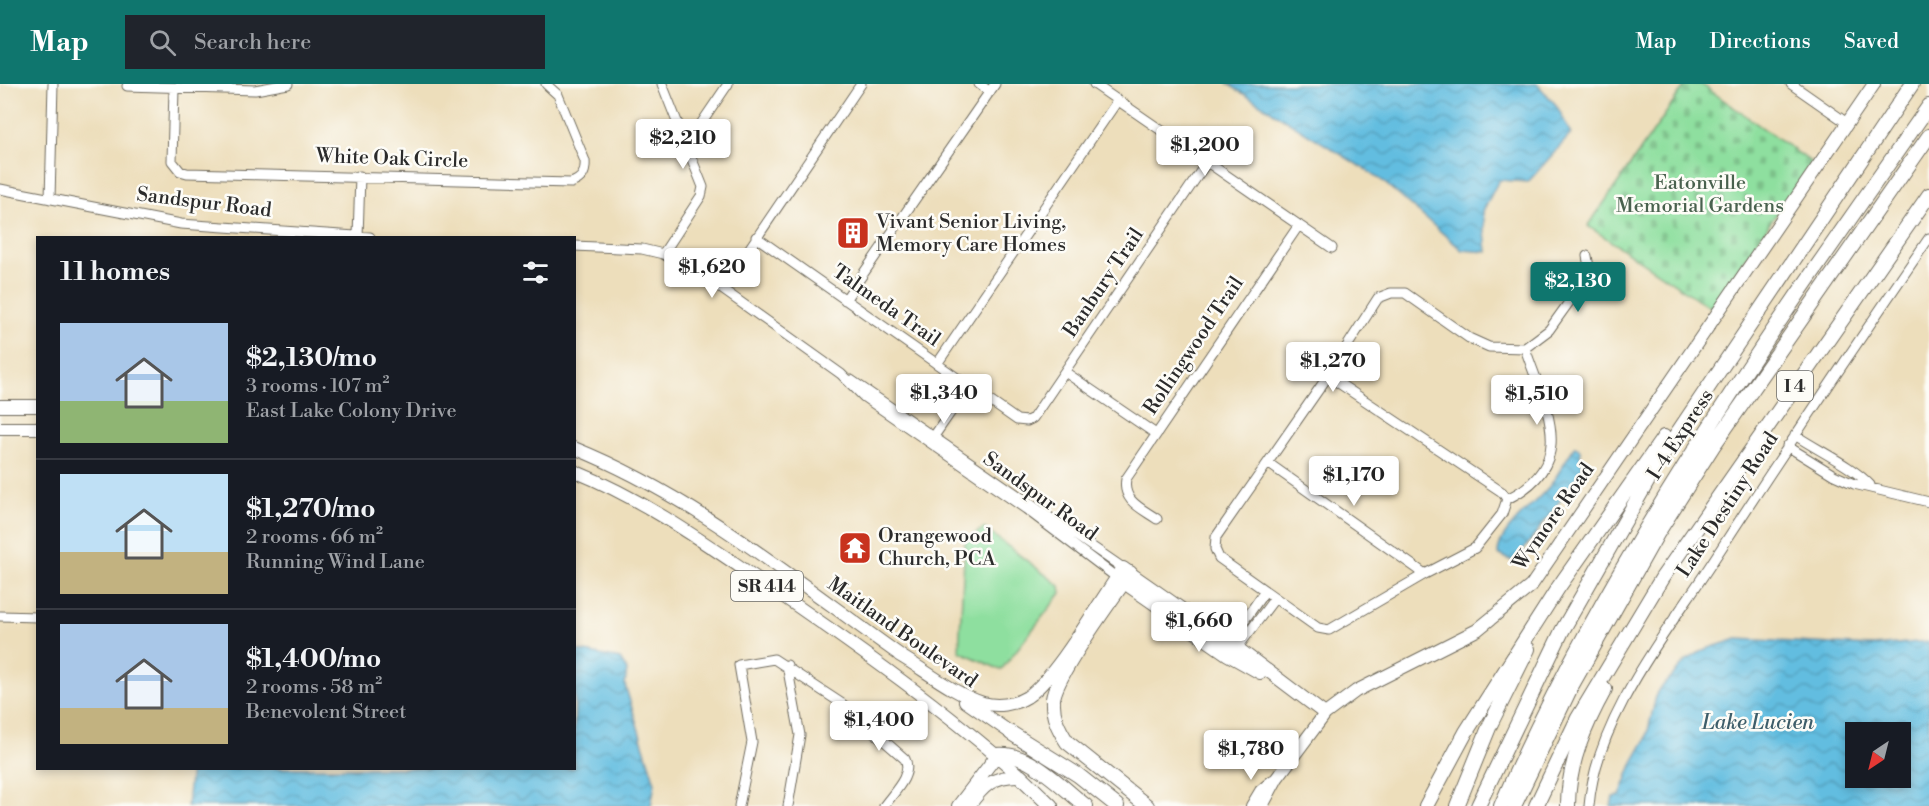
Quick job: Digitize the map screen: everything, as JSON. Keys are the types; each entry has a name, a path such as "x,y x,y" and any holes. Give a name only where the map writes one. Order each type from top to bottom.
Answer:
{"highway":[{"path":"1478,806 1502,751 1587,584 1662,456 1912,84"},
{"name":"I-4 Express","path":"1501,806 1543,713 1641,535 1732,391 1928,106"},
{"name":"I-4 Express","path":"1514,806 1572,685 1657,534 1713,446 1929,136"},
{"name":"I 4","path":"1536,806 1578,718 1662,578 1929,195"},
{"path":"1426,806 1466,732 1558,588 1677,418 1700,398"},
{"path":"1123,575 1063,674 1053,698 1054,710 1059,730 1067,742 1147,806"},
{"path":"1568,806 1575,762 1583,732 1662,578"},
{"path":"1458,806 1490,725 1558,588"},
{"path":"1011,733 1078,775 1117,806"},
{"name":"Maitland Boulevard","path":"1011,733 1107,806"},
{"path":"997,756 1011,756 1029,762 1086,806"},
{"name":"Maitland Boulevard","path":"1020,776 1051,806"}],"main road":[{"name":"Wymore Road","path":"1252,806 1325,714 1356,691 1477,630 1531,586 1874,84"},
{"path":"0,406 36,406"},
{"path":"0,428 36,428"},
{"name":"Maitland Boulevard","path":"576,449 619,467 688,505 1011,733"},
{"name":"Maitland Boulevard","path":"576,472 616,490 678,525 899,677 1020,776"},
{"name":"Sandspur Road","path":"1123,575 1325,714"},
{"path":"899,655 974,699 999,705 1013,703 1026,698 1047,678 1123,575"},
{"path":"958,806 997,756"},
{"path":"969,806 984,785 1007,775 1020,776"},
{"name":"Wymore Road","path":"1262,806 1276,778"}],"street":[{"path":"50,199 53,84"},
{"path":"127,86 255,90 288,84"},
{"name":"White Oak Circle","path":"174,89 172,161 180,171 571,183 578,180 585,169 585,161 558,95 546,84"},
{"path":"662,84 700,176 701,196 663,254"},
{"path":"686,146 728,84"},
{"path":"722,289 861,84"},
{"path":"845,300 992,88 979,84"},
{"path":"1094,84 1332,248"},
{"path":"1791,84 1847,123"},
{"path":"937,364 1118,100"},
{"name":"Banbury Trail","path":"1027,421 1033,418 1208,162"},
{"path":"358,236 360,176"},
{"name":"Sandspur Road","path":"0,189 190,225 344,236"},
{"name":"Rollingwood Trail","path":"1157,519 1129,500 1124,489 1126,479 1299,225"},
{"name":"Talmeda Trail","path":"756,237 968,387 1017,420 1027,421"},
{"name":"Lake Destiny Road","path":"1589,806 1592,784 1603,743 1617,713 1787,446 1929,238"},
{"path":"576,246 642,249 663,254 722,289 932,439 968,387"},
{"path":"1525,348 1551,426 1553,443 1540,472 1523,491 1507,499 1502,514 1475,548 1425,574 1329,630 1318,628 1219,558 1215,549 1216,537 1328,376 1378,298 1391,293 1405,293 1469,338 1489,347 1525,348 1549,330 1587,277 1589,267 1587,256"},
{"path":"1065,372 1156,434"},
{"path":"1328,376 1502,492 1507,499"},
{"path":"1795,435 1836,462 1859,473 1870,485"},
{"name":"Sandspur Road","path":"932,439 1031,503 1123,575"},
{"name":"Sandspur Road","path":"932,439 1026,509 1123,575"},
{"path":"1787,446 1834,475 1854,484 1870,485 1929,502"},
{"path":"1269,463 1425,574"},
{"path":"1232,649 1244,621 1265,591"},
{"path":"1232,649 1254,628 1275,598"},
{"path":"0,616 36,617"},
{"path":"1244,621 1254,628"},
{"path":"739,806 752,742 739,665 774,658 860,718 905,759 908,770 906,776 884,806"},
{"path":"787,665 800,735 788,806"}],"green space":[{"name":"Eatonville Memorial Gardens","path":"1686,84 1701,84 1812,163 1711,308 1588,226"},
{"path":"984,528 1060,586 1061,593 1001,670 959,651 965,541"}],"water":[{"path":"1228,84 1537,84 1557,106 1571,134 1528,182 1499,180 1483,211 1487,252 1462,250 1379,178"},
{"path":"1575,446 1580,450 1582,468 1574,482 1519,556 1512,561 1498,554 1504,536 1511,526 1552,483"},
{"name":"Lake Lucien","path":"1737,639 1873,646 1929,641 1929,806 1611,806 1613,797 1620,796 1633,762 1646,739 1657,692 1686,661 1703,650"},
{"path":"576,650 620,659 627,670 625,685 655,783 651,806 187,806 191,770 576,770"}],"place":[{"name":"Vivant Senior Living, Memory Care Homes","path":"853,233"},
{"name":"Orangewood Church, PCA","path":"855,548"}]}
